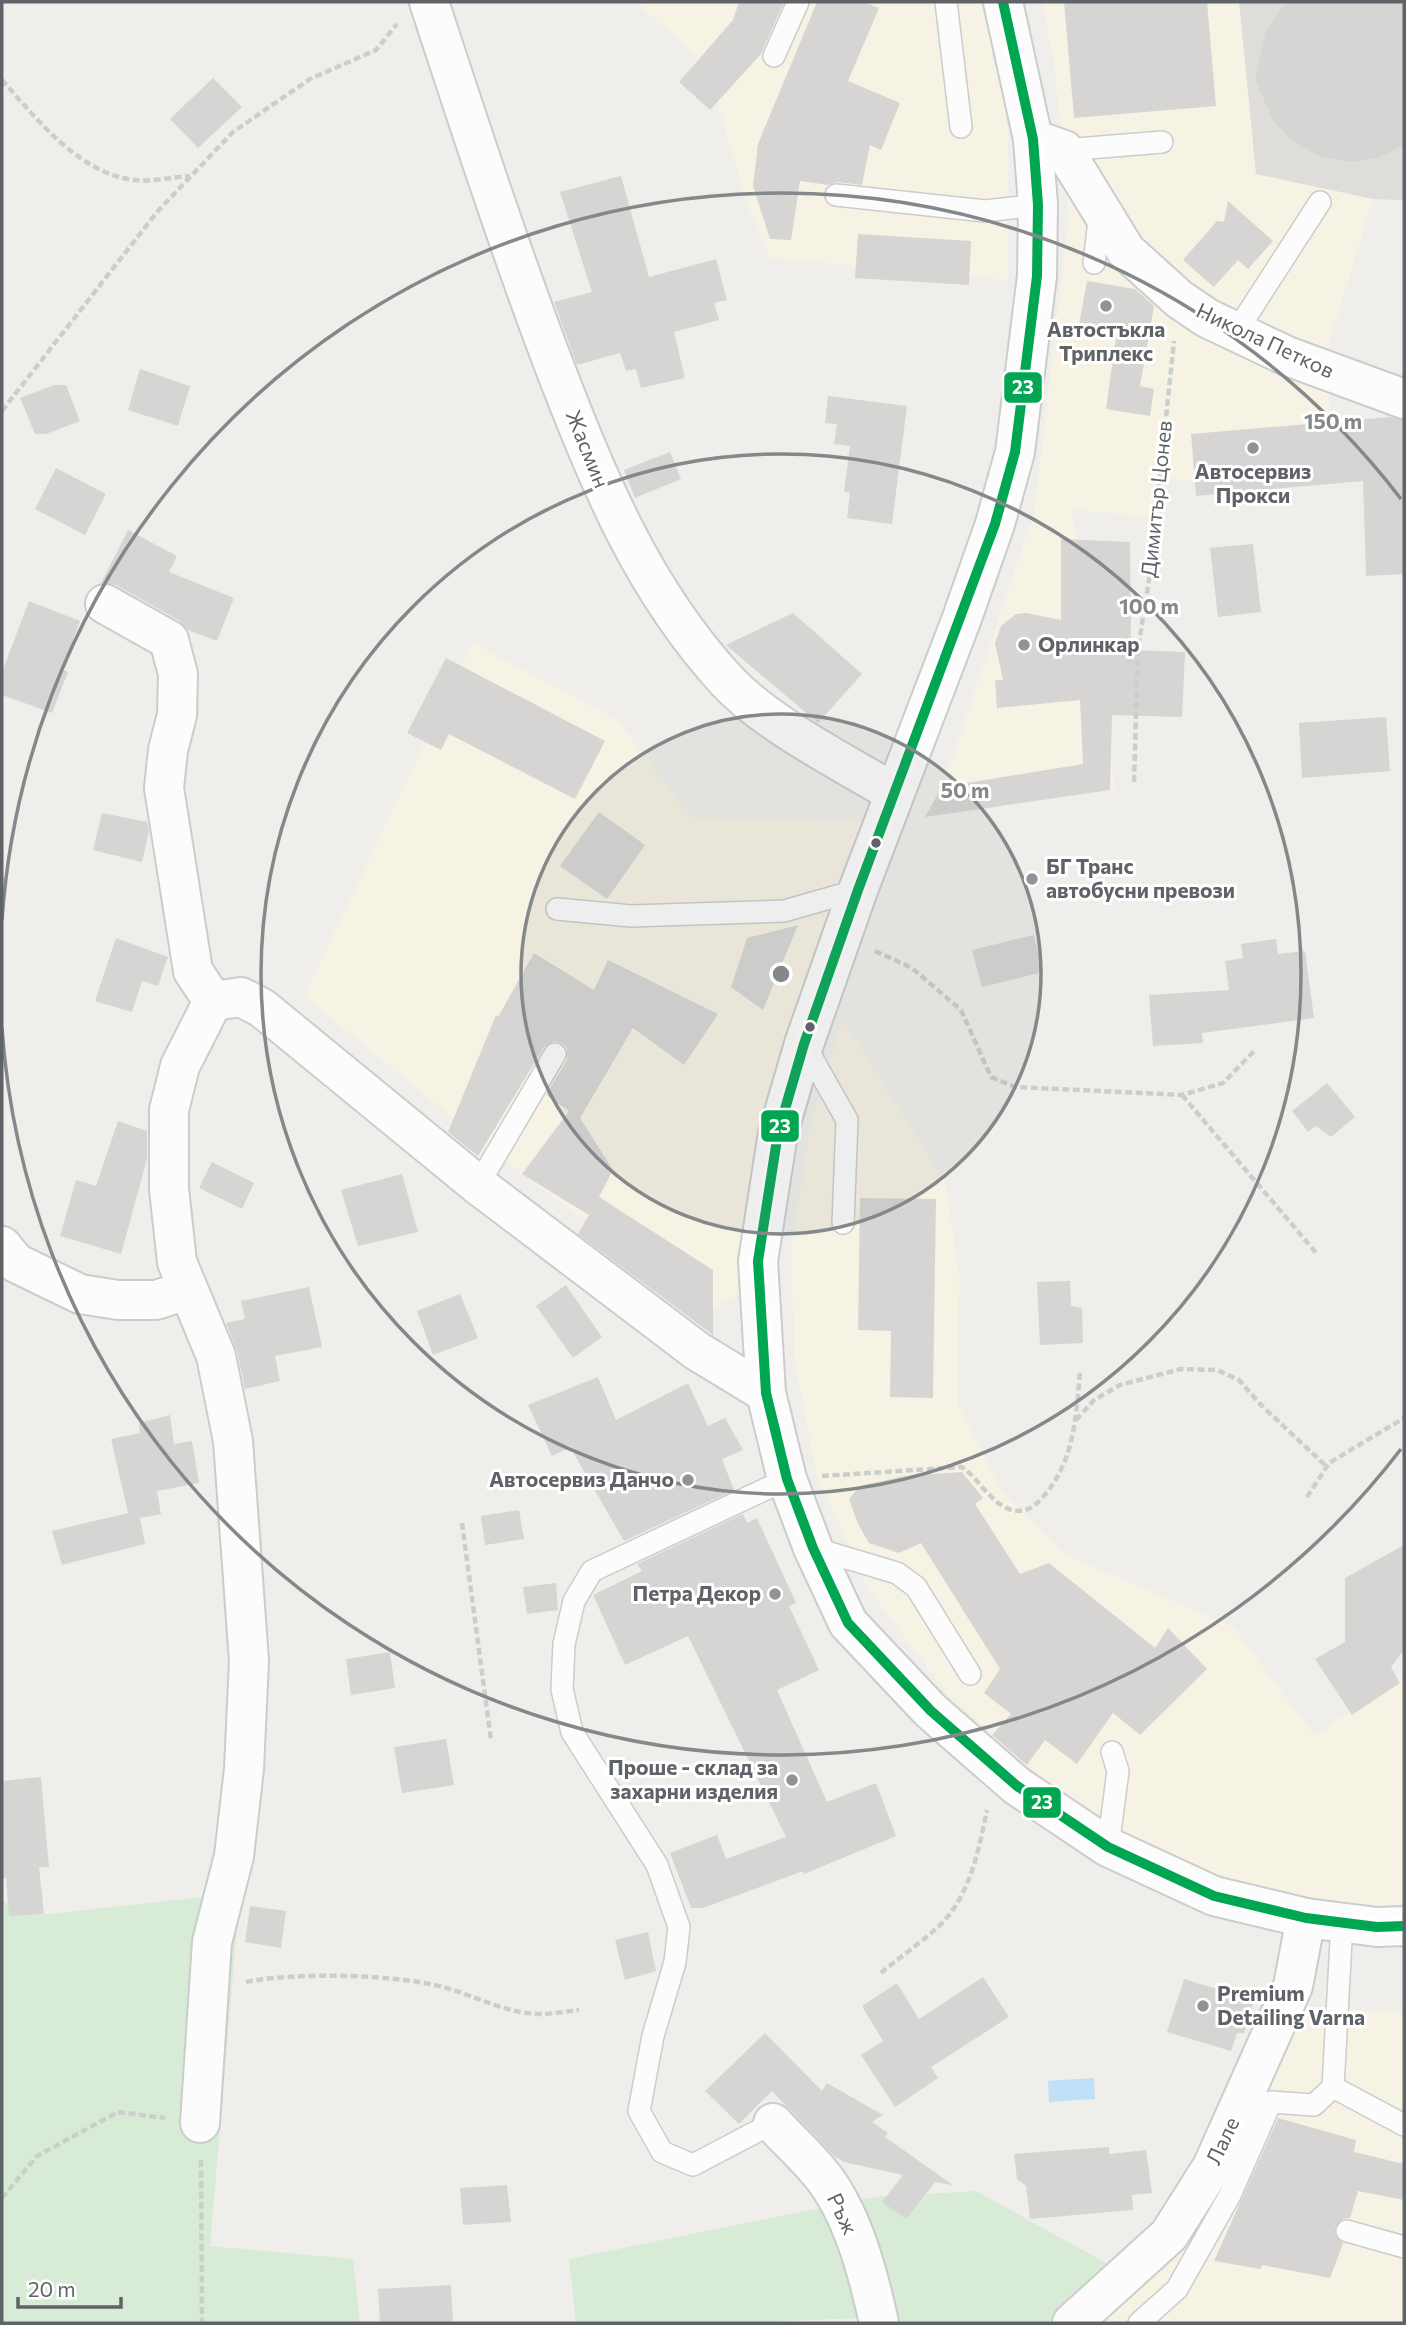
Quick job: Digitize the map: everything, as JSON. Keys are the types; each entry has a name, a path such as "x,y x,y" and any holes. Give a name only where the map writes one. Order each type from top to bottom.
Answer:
{"street":[{"path":"1003,2 1048,144 1038,205 1037,276 1015,452 995,524 858,890 804,1044 778,1133 758,1261 766,1393 787,1479 813,1548 848,1623 931,1711 1017,1786 1108,1847 1214,1896 1324,1921 1404,1926"},
{"name":"Жасмин","path":"414,11 600,483 658,595 729,683 781,724 894,793"},
{"name":"Никола Петков","path":"1048,144 1100,209 1126,251 1179,299 1236,332 1287,355 1404,400"},
{"path":"105,604 169,640 178,674 177,715 167,750 164,788 193,971 214,1001"},
{"path":"214,1001 241,997 262,1007 478,1185 697,1351 766,1393"},
{"path":"200,2123 212,1942 235,1844 244,1769 249,1661 233,1441 216,1356 177,1262 169,1189 169,1110 180,1066 214,1001"},
{"path":"2,1246 16,1263 80,1294 118,1300 156,1300 187,1290"},
{"name":"Лале","path":"1072,2323 1169,2235 1212,2167 1324,1921"},
{"name":"Ръж","path":"773,2123 827,2183 850,2228 872,2290 878,2323"}],"lane":[{"path":"774,56 798,2"},
{"path":"946,2 961,127"},
{"path":"1048,144 1162,142"},
{"path":"836,195 985,211 1038,205"},
{"path":"1236,332 1320,202"},
{"path":"1094,264 1100,209"},
{"path":"557,909 631,916 784,911 858,890"},
{"path":"804,1044 847,1120 843,1223"},
{"path":"478,1185 555,1054"},
{"path":"773,2123 693,2165 662,2152 639,2111 653,2036 675,1962 679,1927 657,1865 572,1732 562,1689 564,1644 574,1601 592,1571 787,1479"},
{"path":"813,1548 897,1573 916,1587 970,1674"},
{"path":"1108,1847 1118,1772 1112,1752"},
{"path":"1139,2323 1177,2288 1236,2196 1271,2102 1314,2105 1333,2087 1324,1921"},
{"path":"1333,2087 1404,2125"},
{"path":"1347,2231 1404,2247"}],"path":[{"path":"2,411 157,212 233,132 310,79 376,50 414,11"},
{"path":"2,80 45,128 94,167 135,180 191,176"},
{"name":"Димитър Цонев","path":"1134,782 1138,649 1149,580 1179,299"},
{"path":"843,936 912,968 961,1010 991,1077 1015,1087 1182,1095 1223,1083 1256,1049"},
{"path":"1182,1095 1318,1255"},
{"path":"1075,1421 1094,1400 1120,1385 1181,1369 1217,1370 1239,1381 1259,1404 1327,1467"},
{"path":"787,1479 962,1467 975,1477 989,1496 1009,1509 1023,1511 1035,1508 1055,1485 1068,1457 1080,1372"},
{"path":"1307,1497 1327,1467 1404,1418"},
{"path":"462,1523 491,1740"},
{"path":"881,1973 942,1923 960,1898 977,1857 996,1768"},
{"path":"208,1994 244,1982 280,1975 385,1979 442,1987 513,2010 542,2014 579,2010"},
{"path":"2,2198 37,2156 118,2112 200,2123 202,2323"}],"shaded area":[{"path":"636,2 987,2 1008,129 1008,280 771,258 748,206 706,65"},
{"path":"1042,2 1239,2 1256,174 1373,199 1325,356 1336,471 1163,481 1159,519 1072,509 1115,788 935,811 1034,513 1069,216 1054,63"},
{"path":"1239,2 1404,2 1404,200 1373,199 1256,174"},
{"path":"473,643 617,720 692,818 865,821 742,1291 710,1311 522,1174 304,996"},
{"path":"842,1018 945,1181 959,1274 958,1404 1000,1489 1064,1554 1233,1627 1315,1736 1404,1675 1404,1905 1381,1907 1276,1896 1156,1853 1056,1789 950,1697 870,1592 817,1476 795,1363 791,1250 809,1131"},
{"path":"1300,2006 1404,2013 1404,2323 1101,2323 1198,2234"}],"green space":[{"path":"240,1893 210,2246 353,2259 360,2323 2,2323 2,1901 38,1915"},
{"path":"976,2191 1106,2263 1048,2323 895,2323 893,2317 729,2323 576,2323 569,2259 874,2197"}],"water":[{"path":"1094,2078 1095,2099 1049,2102 1048,2081"}],"building":[{"path":"739,2 784,2 761,54 710,110 679,82 733,20"},
{"path":"817,2 864,2 879,8 848,81 900,103 881,150 870,145 862,185 837,182 828,185 800,181 791,240 770,239 753,186 758,144"},
{"path":"1064,2 1207,2 1216,106 1074,118"},
{"path":"1288,2 1404,2 1404,145 1378,158 1348,162 1319,156 1293,141 1273,120 1255,79 1265,34 1280,9"},
{"path":"213,78 242,107 198,148 170,119"},
{"path":"621,176 649,277 716,259 727,300 714,303 719,320 674,332 685,378 641,388 636,369 626,371 620,353 577,365 554,302 592,292 560,192"},
{"path":"1228,201 1273,241 1248,269 1238,260 1214,287 1183,260 1217,221 1224,222"},
{"path":"858,234 971,241 969,285 855,278"},
{"path":"1087,281 1135,289 1154,306 1140,386 1154,389 1150,416 1106,409 1117,331 1079,325"},
{"path":"140,369 190,386 178,426 128,410"},
{"path":"54,385 66,385 80,421 46,434 35,434 20,398"},
{"path":"828,396 907,406 892,524 847,518 850,493 844,492 850,446 834,444 837,424 825,423"},
{"path":"1389,417 1404,420 1404,574 1366,576 1363,481 1196,496 1191,434"},
{"path":"670,452 681,479 635,498 624,470"},
{"path":"56,468 106,494 85,535 35,509"},
{"path":"128,530 177,556 169,572 234,598 217,641 188,630 180,621 116,585 101,583"},
{"path":"1061,539 1130,542 1131,650 1185,652 1182,717 1112,715 1110,790 925,817 942,787 1083,764 1080,700 997,708 995,680 1003,680 995,643 1001,626 1016,614 1026,613 1061,620"},
{"path":"1253,544 1261,612 1218,617 1210,548"},
{"path":"29,601 80,621 62,669 68,672 52,713 2,695 2,672"},
{"path":"793,613 862,674 818,723 726,645"},
{"path":"446,658 605,741 575,799 449,734 441,750 407,733"},
{"path":"1386,717 1390,771 1302,778 1299,723"},
{"path":"599,812 645,845 607,899 560,866"},
{"path":"102,813 147,822 149,832 142,862 93,850"},
{"path":"798,925 763,1010 731,987 747,938"},
{"path":"1034,935 1043,972 982,987 972,950"},
{"path":"116,938 168,957 158,986 142,981 132,1012 95,1001"},
{"path":"1276,939 1278,954 1305,951 1314,1018 1202,1033 1203,1043 1153,1046 1149,995 1229,990 1225,961 1243,958 1241,944"},
{"path":"534,953 594,990 608,960 718,1014 684,1065 633,1028 580,1118 613,1170 599,1197 713,1270 713,1335 578,1234 589,1215 522,1174 569,1111 546,1095 567,1060 567,1048 562,1043 554,1041 544,1047 478,1156 448,1132 496,1015 498,1017"},
{"path":"1327,1083 1355,1117 1331,1137 1316,1126 1308,1132 1292,1111"},
{"path":"118,1121 147,1131 147,1159 121,1254 60,1236 76,1180 96,1186"},
{"path":"212,1162 254,1183 242,1209 199,1188"},
{"path":"402,1174 418,1232 358,1246 341,1190"},
{"path":"860,1198 936,1199 933,1398 890,1397 891,1331 858,1330"},
{"path":"1070,1281 1071,1306 1082,1308 1083,1343 1040,1345 1037,1282"},
{"path":"566,1285 602,1337 573,1358 536,1306"},
{"path":"309,1287 322,1347 275,1356 280,1381 245,1389 237,1351 226,1323 245,1319 241,1301"},
{"path":"460,1294 478,1338 433,1355 417,1311"},
{"path":"598,1377 616,1420 688,1383 708,1426 725,1418 743,1450 722,1459 734,1490 624,1541 570,1447 552,1456 528,1405"},
{"path":"170,1415 174,1444 192,1441 199,1483 157,1491 161,1514 140,1518 145,1544 62,1565 52,1531 128,1513 111,1439 140,1433 139,1423"},
{"path":"962,1472 983,1498 975,1504 1020,1574 1049,1563 1155,1648 1168,1628 1207,1669 1140,1735 1113,1713 1077,1764 1045,1740 1027,1765 992,1735 1011,1714 984,1693 1000,1669 921,1543 899,1553 869,1543 858,1524 849,1499 860,1486 904,1476"},
{"path":"519,1510 524,1539 485,1545 481,1516"},
{"path":"743,1514 747,1523 757,1518 796,1603 789,1606 819,1670 777,1690 827,1802 876,1783 896,1836 804,1874 803,1871 703,1908 691,1908 670,1853 717,1835 726,1859 786,1837 688,1636 625,1665 593,1595 642,1571 637,1564"},
{"path":"1404,1545 1404,1650 1391,1667 1400,1683 1352,1715 1315,1659 1345,1642 1345,1578"},
{"path":"556,1583 558,1610 527,1614 523,1587"},
{"path":"390,1652 395,1688 351,1695 346,1659"},
{"path":"446,1739 454,1785 402,1793 394,1747"},
{"path":"41,1777 49,1867 39,1867 44,1914 9,1916 6,1878 2,1878 2,1781"},
{"path":"250,1906 286,1911 281,1948 245,1942"},
{"path":"648,1932 656,1971 625,1980 615,1940"},
{"path":"983,1977 1009,2017 931,2067 938,2078 895,2107 861,2055 883,2041 862,2006 897,1983 919,2019"},
{"path":"1184,1979 1254,2000 1244,2033 1237,2033 1231,2051 1167,2032"},
{"path":"765,2033 822,2091 827,2083 883,2115 872,2122 888,2133 885,2137 953,2185 935,2182 906,2219 882,2202 903,2175 844,2162 834,2156 772,2091 739,2124 705,2091"},
{"path":"1278,2118 1356,2140 1354,2152 1404,2164 1404,2200 1358,2191 1350,2218 1343,2219 1335,2227 1335,2235 1343,2243 1330,2278 1262,2265 1261,2269 1214,2261"},
{"path":"1109,2147 1109,2154 1146,2150 1152,2193 1132,2195 1133,2210 1030,2219 1026,2186 1017,2179 1014,2154"},
{"path":"507,2185 511,2222 463,2225 460,2188"},
{"path":"451,2285 453,2323 380,2323 378,2289"}],"transit line":[{"name":"23","path":"1003,2 1033,139 1038,205 1037,276 1015,452 995,524 858,890 804,1044 778,1133 758,1261 766,1393 787,1479 813,1548 848,1623 931,1711 1017,1786 1108,1847 1214,1896 1306,1918 1377,1927 1404,1926"}],"place":[{"name":"Автостъкла Триплекс","path":"1106,306"},
{"name":"Автосервиз Прокси","path":"1253,448"},
{"name":"Орлинкар","path":"1024,645"},
{"name":"БГ Транс автобусни превози","path":"1032,879"},
{"name":"Автосервиз Данчо","path":"688,1480"},
{"name":"Петра Декор","path":"775,1594"},
{"name":"Проше - склад за захарни изделия","path":"792,1780"},
{"name":"Premium Detailing Varna","path":"1203,2006"}]}
